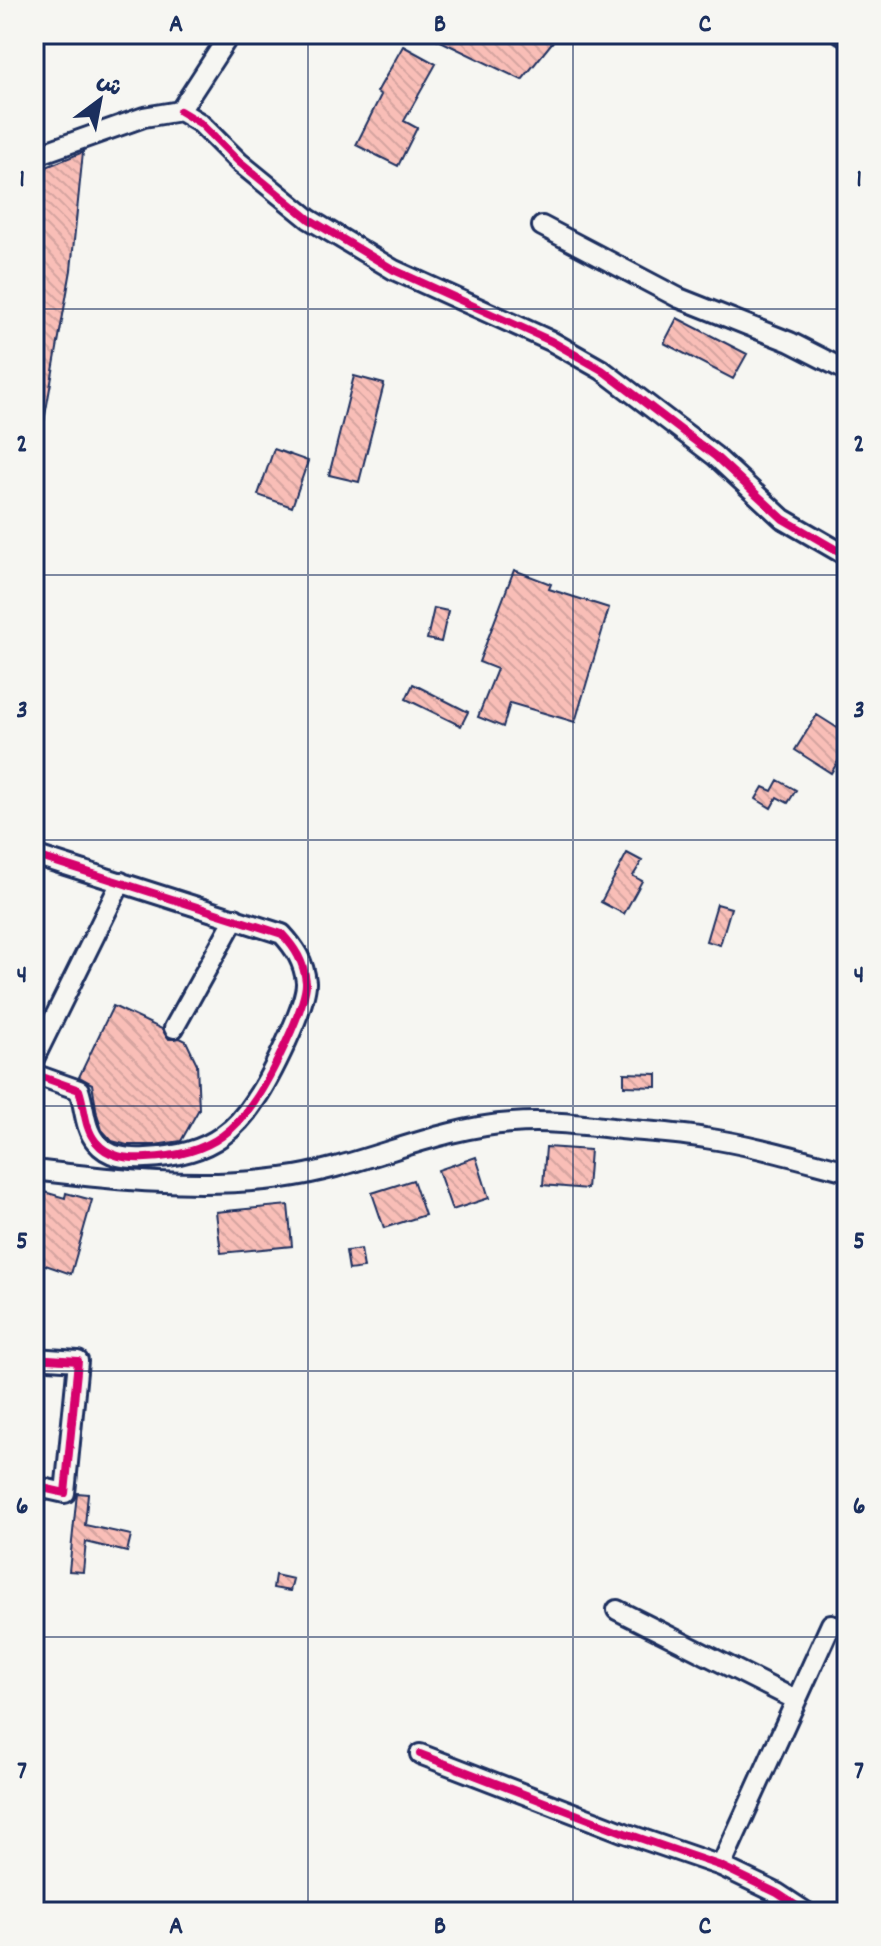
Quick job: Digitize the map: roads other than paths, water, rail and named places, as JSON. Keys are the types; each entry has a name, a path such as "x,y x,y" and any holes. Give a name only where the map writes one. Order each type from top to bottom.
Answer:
{"street":[{"path":"180,111 230,34"},
{"path":"34,156 144,117 180,111 200,123 239,162 309,219 394,270 551,341 602,370 715,456 783,519 847,556"},
{"path":"542,226 679,298 790,342 847,371"},
{"path":"34,1074 79,1090 93,1140 107,1153 126,1158 162,1157 203,1148 242,1119 257,1098 304,1002 306,982 298,950 282,934 35,857"},
{"path":"34,1059 121,882"},
{"path":"174,1028 235,918"},
{"path":"34,1170 115,1180 175,1183 282,1178 354,1163 483,1125 515,1122 605,1127 706,1138 847,1171"},
{"path":"34,1358 78,1361 65,1493 34,1486"},
{"path":"617,1610 796,1700"},
{"path":"721,1866 831,1624"},
{"path":"420,1754 625,1833 721,1866 777,1893 806,1912"}]}
